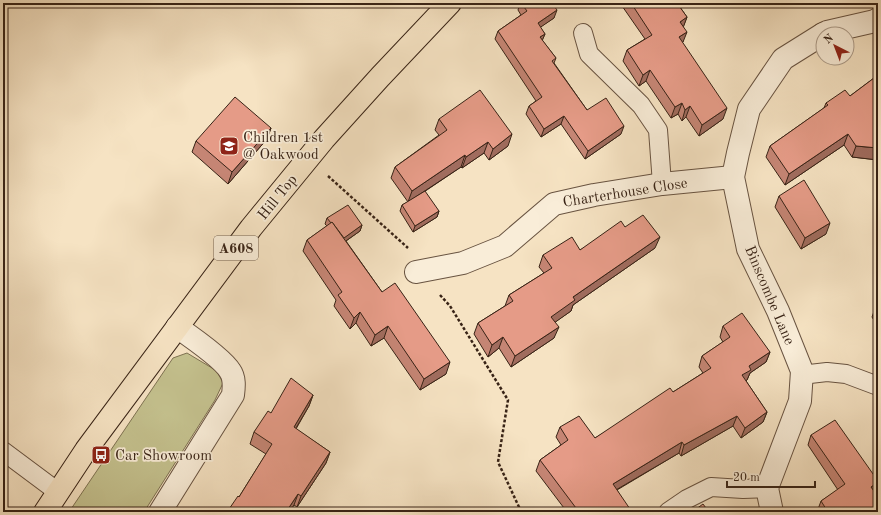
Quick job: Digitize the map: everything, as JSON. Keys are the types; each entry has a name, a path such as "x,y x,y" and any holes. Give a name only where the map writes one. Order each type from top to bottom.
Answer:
{"main road":[{"name":"Hill Top","path":"45,512 86,450 251,228 308,159 380,77 450,3"}],"street":[{"name":"Binscombe Lane","path":"853,26 878,19"},
{"name":"Binscombe Lane","path":"767,488 800,401 802,371 778,311 748,249 733,177 749,109 783,60 815,39"},
{"name":"Charterhouse Close","path":"418,272 463,263 505,246 554,204 594,195 662,184 733,177"},
{"path":"160,512 233,395 234,383 230,371 221,361 177,327"},
{"path":"767,488 772,512"}],"lane":[{"path":"583,33 589,54 642,105 658,130 662,184"},
{"path":"801,375 827,372 846,374 878,386"},
{"path":"3,451 58,492"},
{"path":"668,512 687,499 711,487 743,489 767,488"}],"path":[{"path":"308,159 414,254 418,272 450,306 508,400 498,462 519,512"}],"shaded area":[{"path":"187,353 217,371 223,383 215,400 144,512 69,512 173,358"}],"building":[{"path":"521,3 552,3 557,10 538,23 545,34 540,37 556,58 552,61 587,110 606,98 624,126 588,151 564,116 544,129 529,106 542,97 498,31 527,11"},
{"path":"631,3 677,3 687,17 680,22 687,32 679,37 727,108 702,125 690,106 685,110 682,103 675,107 650,70 643,75 627,50 652,35"},
{"path":"878,75 878,148 856,146 848,134 789,174 770,146 828,105 826,103 845,90 850,96"},
{"path":"480,90 512,134 493,149 488,142 466,157 465,155 412,191 395,167 447,130 439,119"},
{"name":"Children 1st @ Oakwood","path":"235,97 271,128 232,172 196,141"},
{"path":"804,180 830,223 805,238 779,196"},
{"path":"425,191 439,211 415,226 402,205"},
{"path":"348,205 362,225 344,238 332,222 331,223 327,218"},
{"path":"643,215 660,237 573,297 575,300 551,317 559,327 515,356 503,337 492,345 478,323 513,301 509,295 552,268 543,255 572,237 580,250 621,221 625,227"},
{"path":"332,222 382,292 395,283 450,362 424,379 388,326 375,335 360,312 354,318 338,295 342,292 307,240"},
{"path":"742,313 770,352 749,366 751,370 742,375 767,412 745,428 737,416 684,445 682,442 613,484 630,509 626,512 579,512 540,460 568,440 560,427 579,416 595,438 670,388 673,392 711,368 702,356 730,337 723,326"},
{"path":"291,378 313,395 294,427 330,452 301,496 298,494 286,512 227,512 238,496 239,497 272,444 254,432 268,411 271,413"},
{"path":"835,420 878,481 871,487 878,497 878,512 828,512 821,501 845,484 811,435"},
{"path":"703,504 709,512 692,512"}],"place":[{"name":"Children 1st @ Oakwood","path":"229,146"},
{"name":"Car Showroom","path":"101,455"}]}
